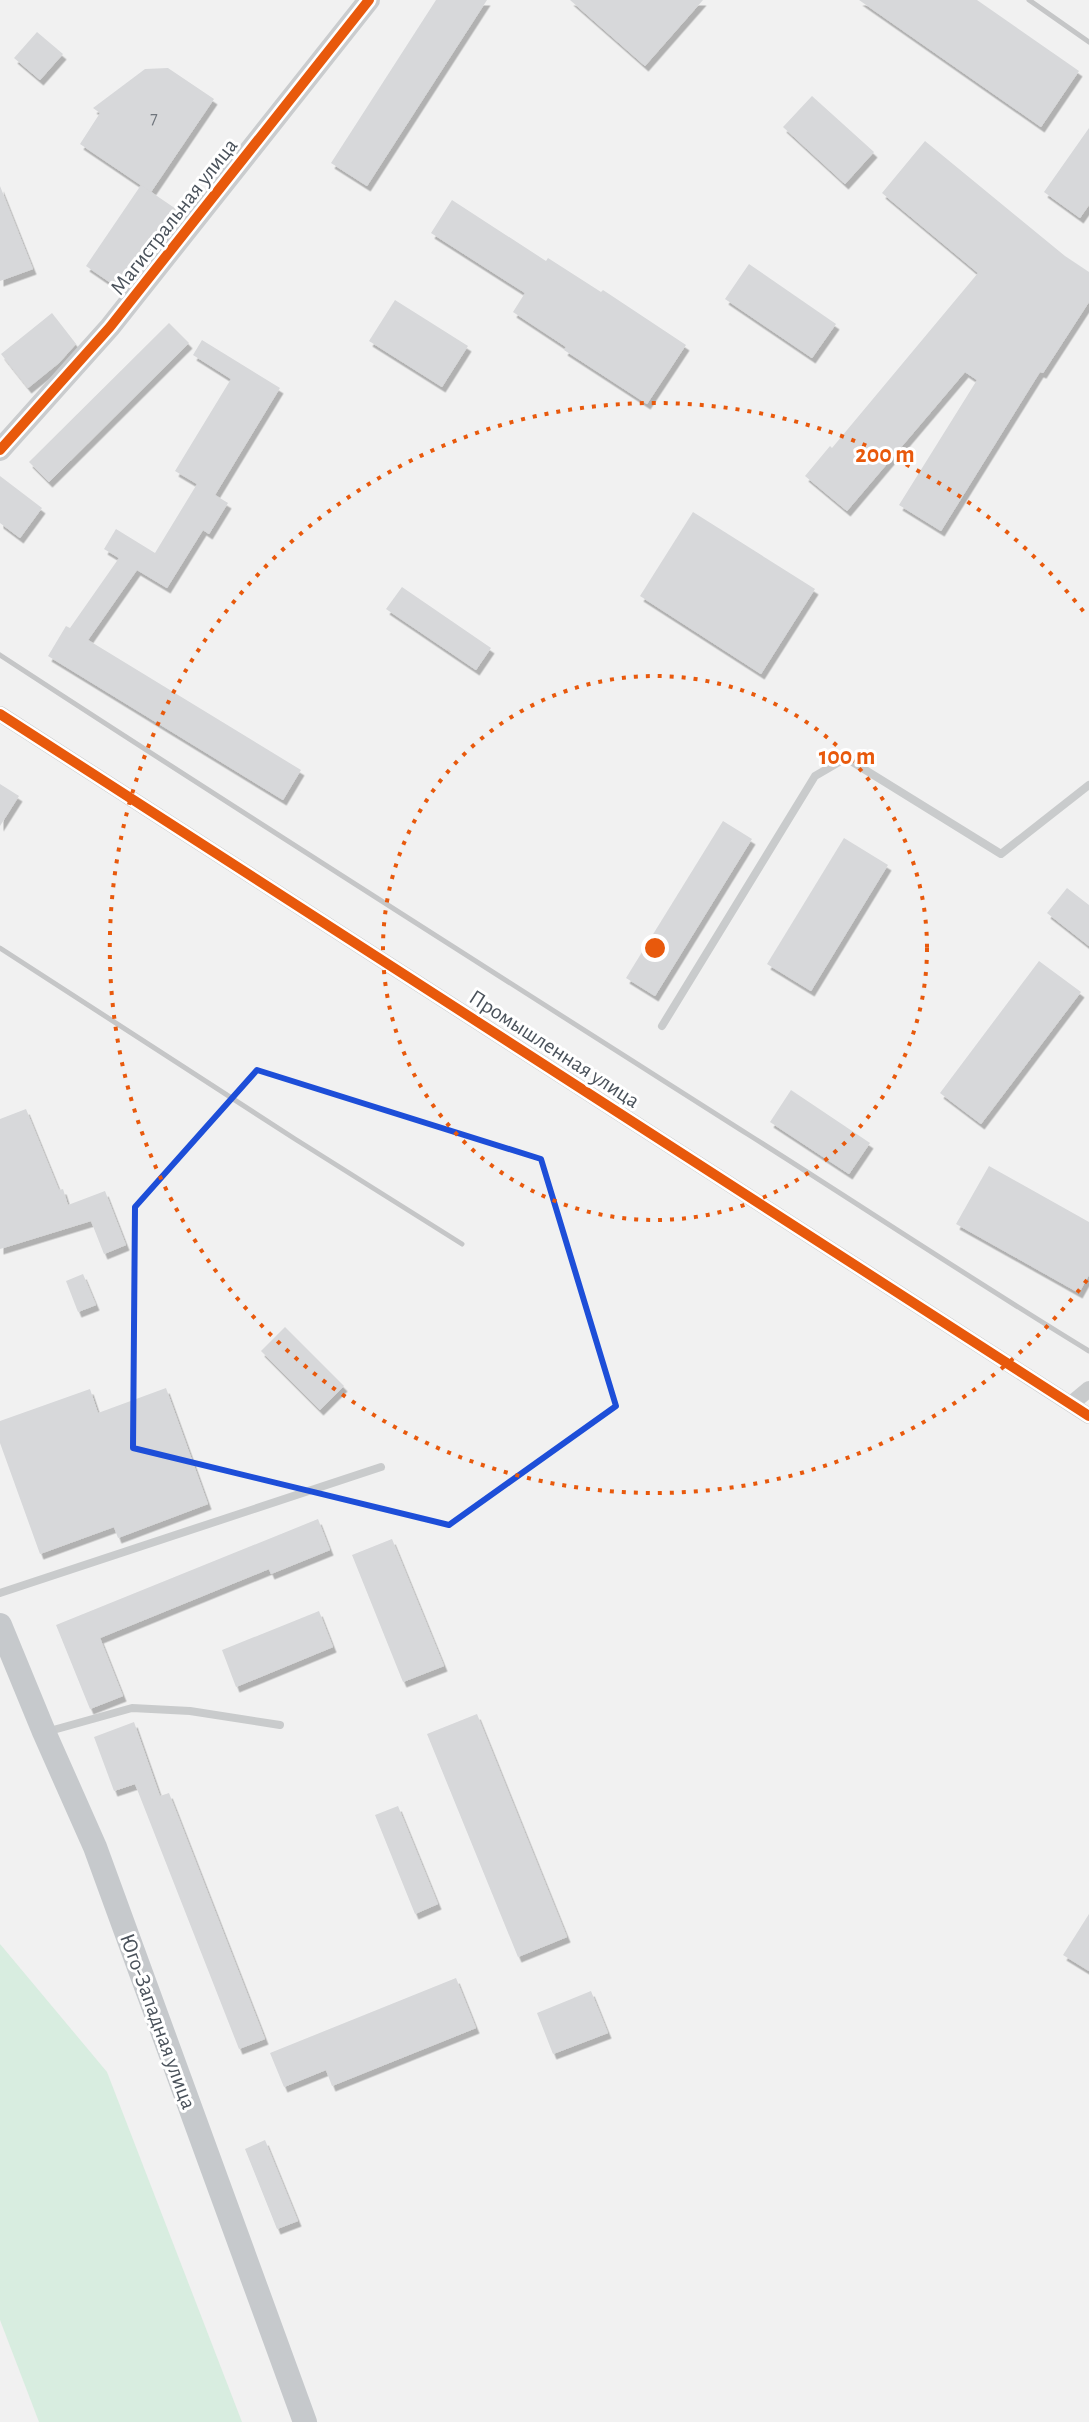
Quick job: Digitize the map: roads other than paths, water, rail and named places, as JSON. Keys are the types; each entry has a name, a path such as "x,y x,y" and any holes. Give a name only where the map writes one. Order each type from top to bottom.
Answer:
{"main road":[{"name":"Юго-Западная улица","path":"0,1625 95,1847 305,2422"}],"street":[{"name":"Магистральная улица","path":"0,450 110,327 369,0"},
{"name":"Промышленная улица","path":"0,714 1089,1416"},
{"path":"1071,1404 1089,1389"}],"lane":[{"path":"662,1026 815,776 846,758 1001,854 1089,785"},
{"path":"0,1593 381,1467"},
{"path":"44,1732 132,1708 190,1711 280,1725"}],"railway":[{"path":"1029,0 1089,42"},
{"path":"0,655 1089,1351"},
{"path":"0,948 462,1244"}]}
